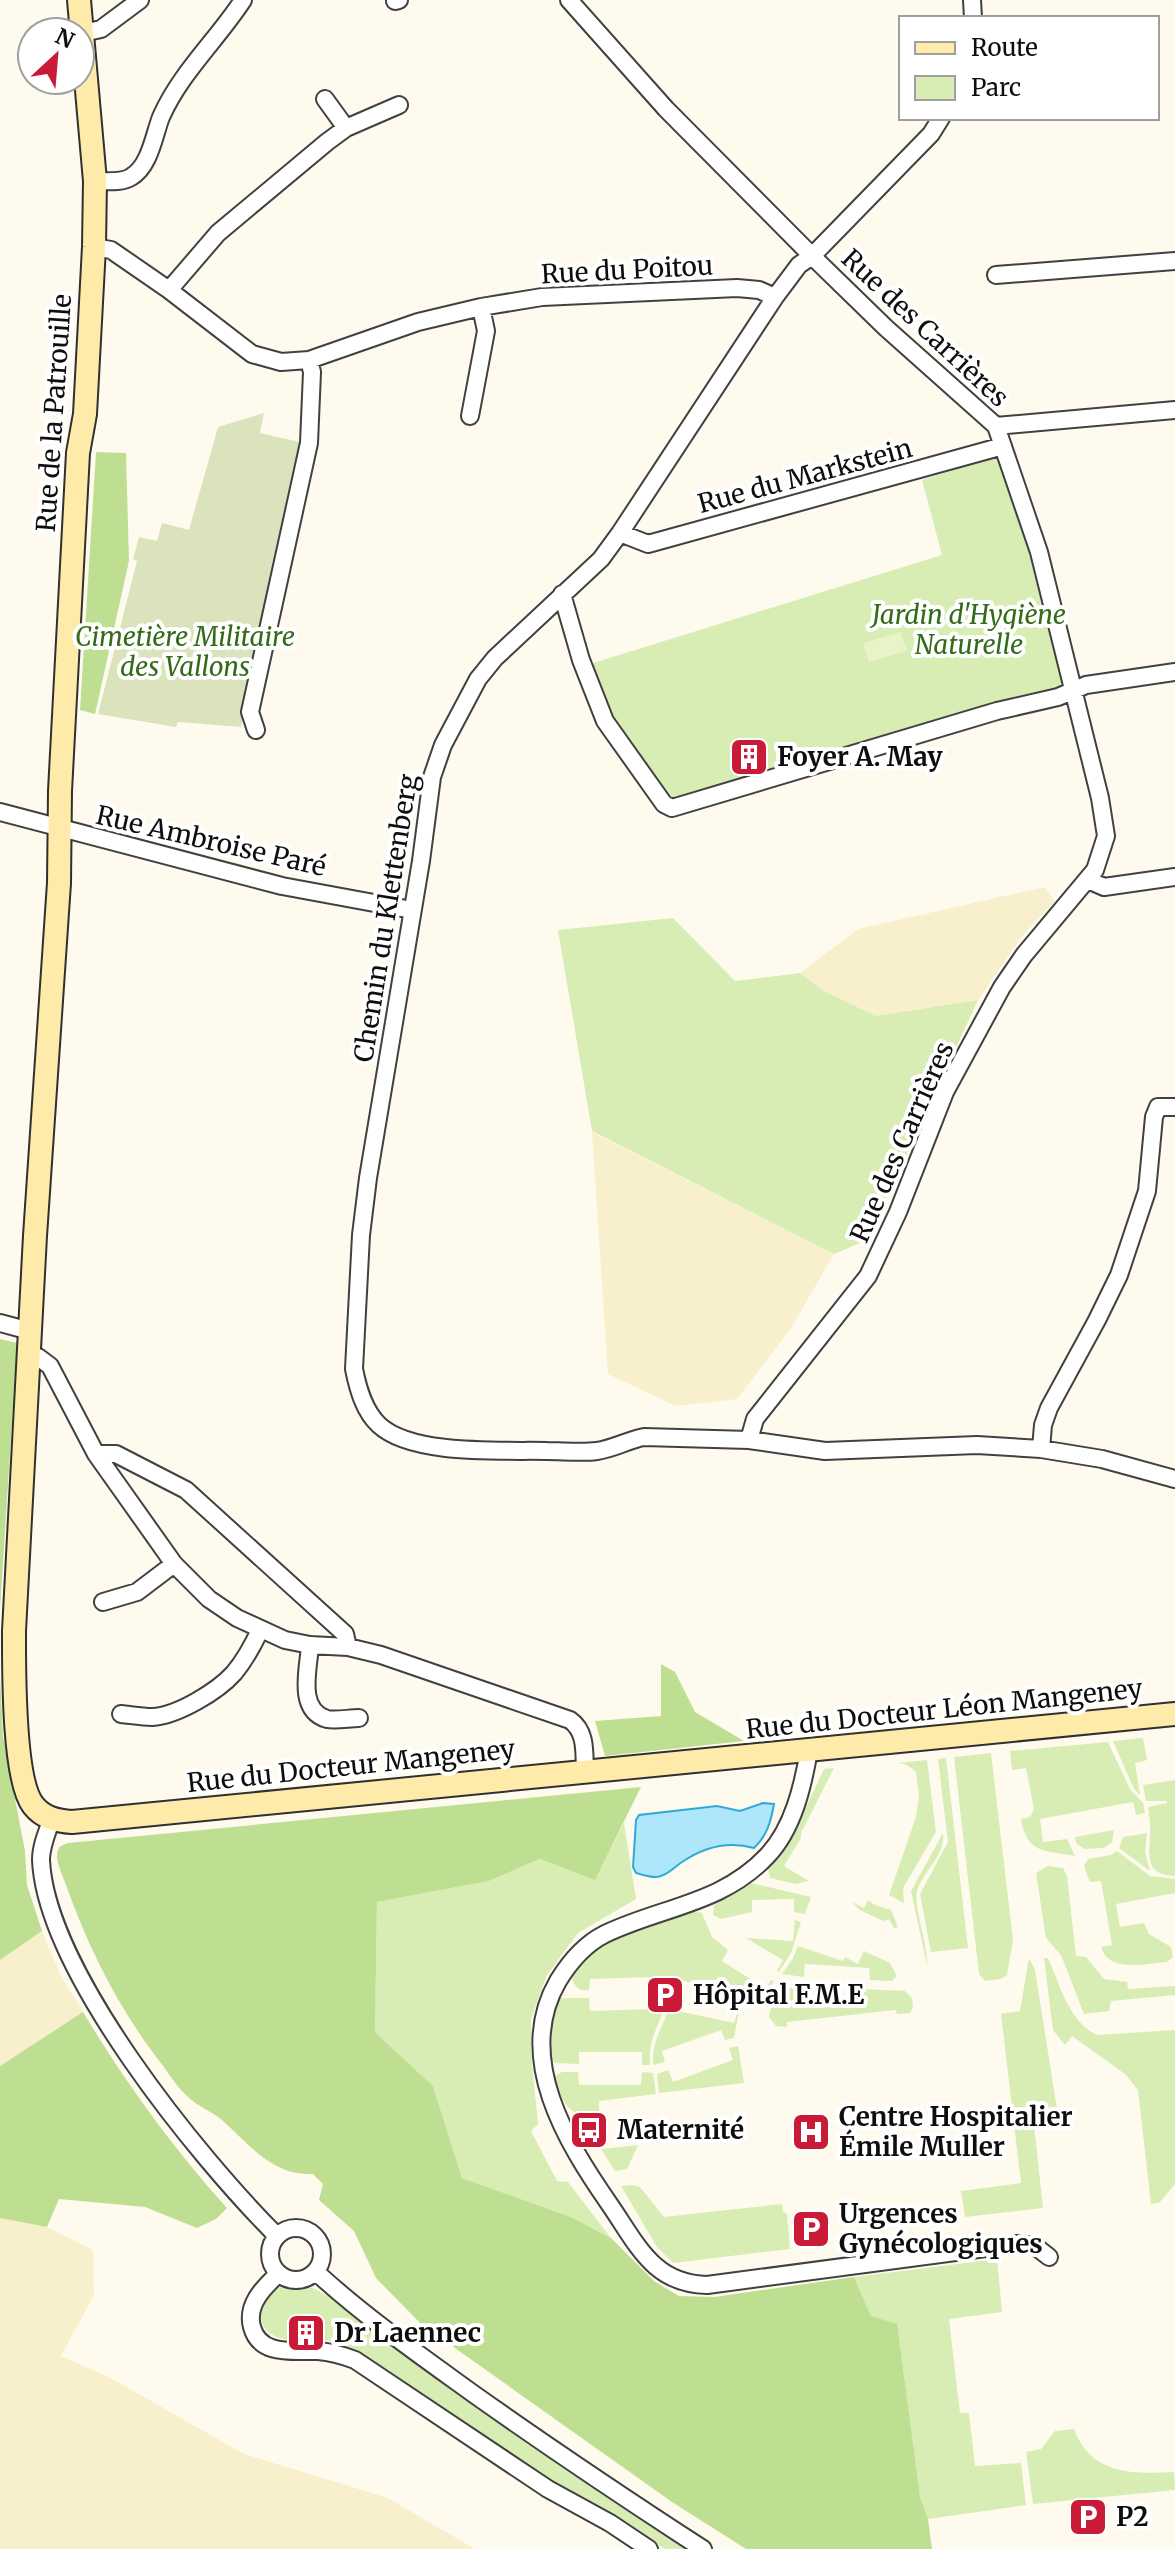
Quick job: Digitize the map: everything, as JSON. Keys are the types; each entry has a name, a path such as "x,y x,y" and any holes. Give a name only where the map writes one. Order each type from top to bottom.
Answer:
{"street":[{"path":"96,30 140,0"},
{"path":"95,181 123,180 139,169 168,103 189,68 243,0"},
{"name":"Rue des Carrières","path":"569,0 666,109 812,256 886,328 996,426 1039,552 1100,798 1106,836 1100,860 1088,880 1024,955 1002,987 945,1092 898,1212 868,1276 755,1419 749,1440"},
{"name":"Rue de la Patrouille","path":"52,1819 36,1809 31,1801 22,1769 14,1694 14,1631 59,883 60,791 78,453 85,414 94,247 95,181 88,96"},
{"path":"325,99 346,128"},
{"path":"169,290 218,233 346,128 399,105"},
{"name":"Chemin du Klettenberg","path":"940,120 931,134 812,256 799,265 601,559 495,658 478,679 443,745 432,777 421,861 370,1163 361,1235 354,1369 358,1389 378,1425 392,1434 459,1450 597,1451 644,1437 749,1440 825,1451 977,1445 1041,1449 1102,1459 1175,1479"},
{"name":"Rue du Poitou","path":"94,247 111,250 252,354 281,362 309,360 418,322 542,297 737,288 759,290 775,297"},
{"path":"996,275 1175,261"},
{"path":"470,416 486,331 481,307"},
{"path":"256,730 250,712 309,443 312,372 309,360"},
{"path":"996,426 1175,410"},
{"name":"Rue du Markstein","path":"620,533 648,544 1003,446"},
{"path":"562,594 581,660 605,721 664,804 672,808 1086,685 1175,672"},
{"name":"Rue Ambroise Paré","path":"0,812 282,886 412,910"},
{"path":"1088,880 1104,887 1175,877"},
{"path":"1041,1449 1044,1420 1049,1408 1097,1320 1124,1261 1147,1191 1154,1117 1158,1107 1175,1107"},
{"path":"0,1323 30,1331"},
{"path":"29,1355 38,1357 50,1366 96,1454 174,1564 209,1599 237,1618 285,1640 348,1647 381,1655 570,1720 580,1726 585,1772"},
{"path":"96,1454 116,1454 186,1490 345,1634 348,1647"},
{"path":"103,1602 137,1592 174,1564"},
{"path":"121,1714 155,1717 201,1699 232,1675 251,1650 260,1630"},
{"path":"310,1645 307,1695 310,1706 318,1715 329,1720 359,1718"},
{"name":"Rue du Docteur Léon Mangeney","path":"718,1759 1175,1714"},
{"path":"809,1750 802,1784 787,1826 769,1855 750,1873 713,1895 601,1936 579,1953 563,1973 545,2009 541,2042 547,2085 559,2122 587,2173 638,2246 658,2270 678,2282 707,2285 1016,2244 1035,2246 1049,2257"},
{"name":"Rue du Docteur Mangeney","path":"52,1819 72,1822 718,1759"},
{"path":"52,1819 42,1851 43,1873 53,1913 71,1960 140,2071 210,2163 277,2236"},
{"path":"298,2228 309,2231 318,2239 322,2250 316,2272 301,2280 278,2274 269,2255 271,2244 277,2236 287,2229 298,2228"},
{"path":"316,2272 342,2296 444,2372 561,2455 703,2549"},
{"path":"278,2274 256,2297 249,2317 254,2335 265,2345 287,2353 317,2351 355,2360 548,2489 610,2523 649,2549"}],"shaded area":[{"path":"1045,887 1055,901 1023,935 978,1000 876,1016 822,990 800,973 858,929"},
{"path":"592,1132 834,1254 791,1328 737,1399 676,1406 608,1374"},
{"path":"42,1931 61,1976 83,2012 0,2066 0,1960"},
{"path":"0,2218 47,2227 93,2250 94,2295 61,2356 109,2377 244,2454 388,2498 475,2549 0,2549"}],"green space":[{"name":"Cimetière Militaire des Vallons","path":"264,413 260,433 304,443 271,576 241,727 178,722 176,727 98,714 137,561 133,559 139,537 157,541 162,523 189,530 218,427"},
{"path":"96,452 126,453 129,561 95,714 80,710"},
{"name":"Jardin d'Hygiène Naturelle","path":"994,457 1005,463 1031,542 1060,664 1062,690 674,802 650,775 610,717 593,679 590,664 942,555 922,480"},
{"path":"901,632 907,651 869,662 863,643"},
{"path":"673,918 735,981 800,973 822,990 876,1016 978,1000 867,1240 834,1254 592,1131 558,930"},
{"path":"0,1339 17,1343 0,1610"},
{"path":"661,1664 675,1672 695,1712 744,1741 605,1756 595,1721 661,1716"},
{"path":"0,1675 3,1736 25,1851 27,1885 42,1931 0,1960"},
{"path":"1143,1738 1147,1760 1135,1763 1140,1795 1134,1789 1113,1741"},
{"path":"1108,1742 1130,1789 1143,1803 1145,1813 1136,1815 1133,1802 1040,1819 1043,1842 1067,1839 1075,1856 1033,1845 1021,1819 1030,1817 1034,1809 1026,1768 1012,1770 1010,1751"},
{"path":"991,1753 1013,1940 1007,1975 985,1981 979,1974 954,1757"},
{"path":"946,1758 968,1948 931,1952 920,1894 948,1842 938,1759"},
{"path":"927,1760 936,1832 903,1888 904,1903 889,1895 916,1817 919,1795 916,1772 898,1763"},
{"path":"834,1768 801,1838 784,1866 809,1881 795,1884 770,1878 768,1868 796,1828 824,1769"},
{"path":"1175,1780 1175,1876 1158,1872 1151,1863 1148,1807 1167,1801 1146,1801 1143,1785"},
{"path":"641,1787 595,1880 540,1859 489,1881 377,1902 375,2032 433,2086 462,2178 571,2217 611,2238 654,2281 679,2296 714,2297 854,2277 871,2316 897,2324 920,2497 928,2519 932,2549 746,2549 672,2502 421,2324 376,2278 354,2231 319,2200 323,2184 313,2174 285,2170 263,2157 222,2120 191,2100 178,2086 134,2025 108,1980 75,1909 57,1858 59,1848 68,1843"},
{"path":"624,1823 636,1899 578,1933 547,1975 531,2019 538,2124 531,2131 557,2181 568,2182 611,2238 571,2217 462,2178 433,2086 375,2032 377,1902 489,1881 540,1859 595,1879"},
{"path":"1114,1830 1112,1842 1104,1848 1084,1849 1076,1843 1075,1837"},
{"path":"943,1833 941,1849 920,1884 916,1898 927,1965 911,1891"},
{"path":"1147,1833 1145,1852 1150,1871 1119,1848 1123,1837"},
{"path":"1117,1851 1150,1876 1175,1879 1175,1893 1116,1904 1120,1927 1144,1923 1149,1934 1171,1947 1173,1957 1167,1962 1120,1964 1105,1955 1101,1947 1112,1945 1101,1881 1090,1882 1084,1866 1088,1859"},
{"path":"1048,1866 1063,1868 1067,1876 1076,1956 1086,1957 1104,1979 1127,1982 1128,1989 1175,1986 1175,1995 1111,2001 1109,2011 1084,2014 1061,1955 1046,1938 1036,1873"},
{"path":"751,1883 811,1897 805,1914 794,1912 794,1899 752,1900 752,1912 721,1919 713,1915 714,1905"},
{"path":"868,1900 891,1910 898,1927 894,1928 889,1919 883,1921 860,1910 852,1902 864,1908"},
{"path":"693,1911 702,1913 712,1937 728,1950 722,1961 766,1989 771,1980 774,1981 767,1993 749,1993 742,2003 680,1979 676,1990 653,1990 652,1977 590,1979 589,1990 575,1985 572,1979 578,1965 605,1943"},
{"path":"795,1920 801,1922 791,1953 779,1972 783,1960 746,1938 793,1941"},
{"path":"798,1946 843,1961 845,1957 858,1964 864,1951 890,1963 897,1976 892,1981 870,1980 869,1968 805,1964 804,1977 782,1974"},
{"path":"1029,1958 1035,1970 1057,2109 1033,2116 1043,2208 965,2217 961,2191 1021,2183 1001,2014 1020,2011"},
{"path":"1044,1958 1048,1958 1072,2012 1097,2035 1175,2030 1175,2184 1159,2203 1151,2204 1138,2090 1125,2074 1072,2036 1065,2045 1053,2030"},
{"path":"803,1986 803,1998 860,2000 862,1989 905,1991 912,1998 913,2007 910,2013 897,2014 896,2010 787,2022 787,2027 776,2026 769,2017 772,2006 783,1992"},
{"path":"653,1997 665,1997 651,2045 650,2065 642,2065 642,2052 579,2052 579,2064 555,2063 551,2060 549,2033 556,2001 561,1998 589,1998 590,2011 653,2009"},
{"path":"670,1998 675,1999 673,2010 734,2023 739,2011 734,2038 725,2040 721,2030 662,2051 665,2062 653,2065 657,2037"},
{"path":"83,2012 150,2113 227,2208 216,2219 197,2228 145,2207 59,2199 47,2227 0,2218 0,2066"},
{"path":"738,2046 744,2083 659,2093 657,2074 668,2070 673,2082 733,2060 729,2048"},
{"path":"562,2072 578,2072 579,2085 641,2085 642,2072 653,2073 656,2094 599,2101 599,2112 579,2114 570,2109 559,2092 555,2076"},
{"path":"638,2145 627,2169 615,2171 601,2149"},
{"path":"621,2186 640,2187 664,2217 782,2204 787,2214 790,2249 673,2263 657,2247"},
{"path":"997,2259 1002,2312 949,2319 960,2413 969,2413 975,2466 1021,2463 1026,2505 928,2519 871,2316 854,2277"},
{"path":"285,2286 313,2288 330,2297 689,2549 665,2549 545,2477 344,2346 327,2340 286,2339 271,2334 261,2318 262,2305 267,2294"},
{"path":"1074,2429 1081,2444 1102,2463 1143,2473 1174,2472 1175,2490 1033,2504 1026,2452 1041,2449 1055,2431"}],"water":[{"path":"763,1803 774,1804 773,1810 765,1833 754,1848 735,1845 717,1847 690,1857 661,1876 636,1873 633,1867 636,1820 639,1815 717,1806 740,1811"}],"place":[{"name":"Foyer A. May","path":"749,757"},
{"name":"Hôpital F.M.E","path":"665,1995"},
{"name":"Maternité","path":"589,2130"},
{"name":"Centre Hospitalier Émile Muller","path":"811,2132"},
{"name":"Urgences Gynécologiques","path":"811,2229"},
{"name":"Dr Laennec","path":"306,2333"},
{"name":"P2","path":"1088,2517"}]}
